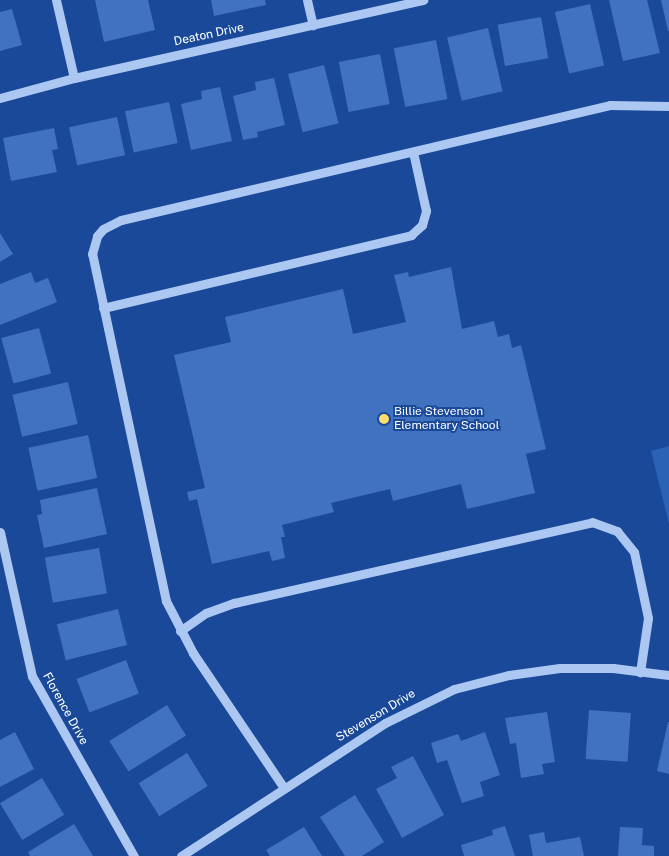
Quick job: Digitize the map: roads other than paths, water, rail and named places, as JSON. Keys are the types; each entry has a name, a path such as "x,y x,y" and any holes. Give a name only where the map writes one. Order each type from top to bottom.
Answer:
{"street":[{"path":"56,0 74,78"},
{"path":"307,0 313,25"},
{"name":"Deaton Drive","path":"0,98 74,78 423,0"},
{"path":"284,788 180,631 163,586 92,254 97,236 112,223 610,104 669,106"},
{"path":"104,308 411,235 422,225 426,211 413,152"},
{"path":"180,631 206,613 234,603 578,523 606,525 626,538 634,552 648,618 640,672"},
{"name":"Florence Drive","path":"0,532 32,676 134,856"},
{"name":"Stevenson Drive","path":"181,856 406,710 454,689 509,675 560,668 669,675"}],"place":[{"name":"Billie Stevenson Elementary School","path":"384,419"}]}
